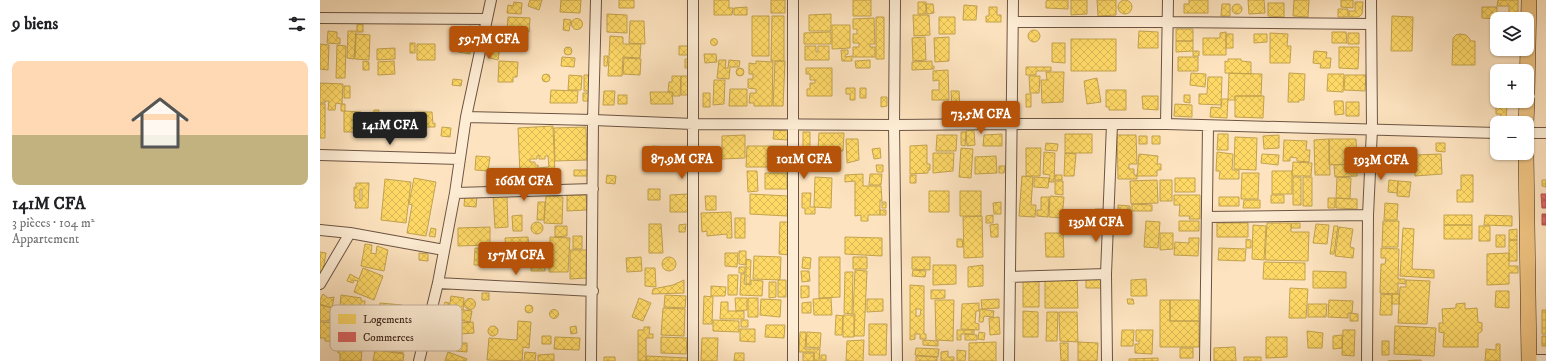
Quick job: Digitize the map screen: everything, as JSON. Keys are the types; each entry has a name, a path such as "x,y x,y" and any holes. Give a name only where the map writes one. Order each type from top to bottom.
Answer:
{"main road":[{"path":"1528,64 1529,0"},
{"path":"1526,160 1530,361"}],"street":[{"path":"433,305 455,193 466,116 491,0"},
{"path":"592,361 593,120 596,0"},
{"path":"693,0 693,361"},
{"path":"792,361 793,0"},
{"path":"895,0 894,126 897,361"},
{"path":"1010,361 1013,0"},
{"path":"1166,124 1169,22 1168,0"},
{"path":"1367,361 1368,215 1372,129 1371,0"},
{"path":"320,18 487,18"},
{"path":"1013,22 1371,24"},
{"path":"466,116 692,124 894,126 1166,124 1490,133"},
{"path":"1108,361 1106,274 1112,124"},
{"path":"1205,361 1208,126"},
{"path":"1534,133 1546,133"},
{"path":"320,155 459,159"},
{"path":"455,193 593,189"},
{"path":"1207,217 1368,215"},
{"path":"320,230 350,233 444,250"},
{"path":"320,284 350,233"},
{"path":"1010,277 1106,274"},
{"path":"438,283 593,291"},
{"path":"419,361 421,351"},
{"path":"1530,361 1546,360"}],"building: Logements":[{"path":"530,0 542,0 539,10 528,6"},
{"path":"561,0 581,0 580,13 560,12"},
{"path":"619,0 634,0 634,8 619,8"},
{"path":"714,0 729,0 729,8 733,8 732,15 714,15"},
{"path":"771,0 785,0 785,13 771,13"},
{"path":"853,0 871,0 871,16 853,16"},
{"path":"1068,0 1068,9 1046,8 1046,1"},
{"path":"1071,0 1087,0 1087,14 1071,15"},
{"path":"1097,0 1116,0 1116,15 1098,16"},
{"path":"1122,0 1128,0 1132,4 1132,10 1128,14 1122,14 1118,10 1118,4"},
{"path":"1189,0 1208,0 1208,13 1184,13 1184,4 1189,4"},
{"path":"1248,0 1264,0 1265,13 1249,14"},
{"path":"1294,0 1309,0 1308,17 1293,16"},
{"path":"1341,0 1353,0 1353,8 1341,7"},
{"path":"1498,0 1518,0 1518,12 1509,12 1509,6 1497,6"},
{"path":"514,2 522,3 521,14 507,13 508,5 513,6"},
{"path":"918,2 926,2 926,14 918,14"},
{"path":"1355,2 1363,2 1362,14 1359,17 1349,17 1349,11 1355,11"},
{"path":"1268,3 1284,3 1284,17 1268,16"},
{"path":"926,4 933,4 934,13 927,14"},
{"path":"1222,4 1230,4 1230,16 1221,16"},
{"path":"1235,4 1239,4 1241,5 1241,13 1235,14 1232,11 1232,7"},
{"path":"964,5 977,6 976,20 963,20"},
{"path":"747,7 747,15 734,15 734,8"},
{"path":"989,7 997,7 997,15 1001,15 1001,22 986,22 986,16 989,16"},
{"path":"1482,7 1497,7 1497,12 1490,12 1490,19 1482,18"},
{"path":"1338,9 1348,9 1348,17 1338,17"},
{"path":"607,14 627,15 627,33 607,32"},
{"path":"831,14 831,31 809,31 809,15"},
{"path":"913,15 929,15 930,35 914,36"},
{"path":"752,16 769,16 769,56 752,56"},
{"path":"772,16 784,16 784,61 771,61"},
{"path":"1392,16 1413,17 1412,51 1391,51"},
{"path":"508,17 530,18 529,32 507,31"},
{"path":"876,17 884,17 884,59 876,59"},
{"path":"939,17 955,17 955,34 939,34"},
{"path":"874,18 875,44 870,44 870,47 875,47 875,57 853,57 853,47 859,47 859,43 853,43 853,34 857,34 857,29 853,29 853,19"},
{"path":"564,19 571,20 569,31 563,30"},
{"path":"575,19 579,19 581,20 581,28 575,29 572,26 572,22"},
{"path":"630,21 644,21 645,44 629,43"},
{"path":"357,24 363,24 363,32 357,32"},
{"path":"832,25 850,25 850,48 832,49"},
{"path":"469,26 475,27 473,36 468,36"},
{"path":"1176,29 1193,29 1193,41 1176,41"},
{"path":"1034,30 1038,32 1040,36 1038,40 1034,42 1030,40 1028,36 1030,32"},
{"path":"328,31 337,32 337,38 340,38 340,44 327,43"},
{"path":"348,31 356,31 354,59 347,58"},
{"path":"1139,31 1158,32 1158,48 1138,48"},
{"path":"831,32 831,44 804,44 804,33"},
{"path":"1226,32 1226,55 1203,55 1203,38 1220,38 1220,33"},
{"path":"1332,32 1346,32 1347,43 1332,43"},
{"path":"1270,33 1288,34 1287,46 1291,46 1290,63 1270,63"},
{"path":"1348,33 1359,33 1359,44 1348,44"},
{"path":"356,34 370,35 369,60 355,59"},
{"path":"1226,34 1233,34 1233,48 1226,48"},
{"path":"1254,34 1267,34 1267,42 1254,43"},
{"path":"1460,34 1466,35 1470,41 1475,41 1475,65 1452,65 1453,38"},
{"path":"610,36 623,37 623,44 641,44 640,58 623,57 622,76 608,76"},
{"path":"925,37 926,60 913,61 912,38"},
{"path":"949,37 949,61 935,62 934,38"},
{"path":"714,38 717,39 717,45 714,46 711,45 710,42 711,39"},
{"path":"1071,39 1116,39 1116,71 1071,71"},
{"path":"1176,41 1193,41 1193,51 1176,52"},
{"path":"410,43 415,43 415,53 410,53"},
{"path":"459,43 472,45 470,54 458,52"},
{"path":"1052,43 1065,43 1065,63 1052,62"},
{"path":"320,44 329,45 328,70 320,69"},
{"path":"417,44 435,44 435,60 417,60"},
{"path":"337,45 346,46 345,78 336,78"},
{"path":"493,45 500,46 498,60 490,58"},
{"path":"679,46 690,46 690,55 679,55"},
{"path":"805,46 816,46 816,52 818,52 818,46 829,46 829,60 805,60"},
{"path":"568,47 571,48 571,54 568,55 565,54 564,51 565,48"},
{"path":"1339,47 1359,47 1358,69 1339,68"},
{"path":"395,48 395,59 377,60 377,49"},
{"path":"841,50 848,50 848,54 845,55 845,57 852,56 852,61 842,61"},
{"path":"1193,51 1199,51 1199,56 1193,56"},
{"path":"1314,51 1327,52 1326,58 1331,58 1330,68 1320,68 1321,64 1313,63"},
{"path":"704,54 716,54 717,62 705,63"},
{"path":"604,56 608,56 607,66 604,66"},
{"path":"562,57 575,58 574,67 561,66"},
{"path":"1178,57 1198,57 1198,71 1178,71"},
{"path":"624,58 641,59 640,75 623,74"},
{"path":"685,59 689,59 689,68 685,68"},
{"path":"1228,59 1241,59 1241,61 1251,62 1251,74 1225,73 1225,61 1228,62"},
{"path":"719,60 726,60 725,68 728,68 729,60 740,61 739,67 730,67 729,79 717,78"},
{"path":"870,60 870,68 856,68 855,61"},
{"path":"363,61 369,62 369,70 363,70"},
{"path":"394,61 395,74 378,75 378,62"},
{"path":"499,61 518,62 517,77 513,77 513,82 498,82"},
{"path":"756,61 773,62 772,106 754,106 754,103 749,103 750,93 756,93 756,89 748,88 748,79 753,79 753,74 749,74 749,63 756,64"},
{"path":"775,61 785,61 783,106 773,106"},
{"path":"932,61 932,66 934,66 934,69 912,70 912,62"},
{"path":"1026,67 1051,67 1051,71 1036,71 1036,75 1026,75"},
{"path":"740,68 743,69 743,75 740,76 737,75 736,72 737,69"},
{"path":"806,68 832,68 832,96 807,96 807,89 810,89 810,83 815,83 815,80 810,80 810,74 806,74"},
{"path":"948,70 949,100 932,100 932,90 939,90 939,80 933,81 933,71"},
{"path":"1046,72 1064,72 1063,102 1042,103 1041,80 1047,80"},
{"path":"1191,73 1206,74 1205,87 1190,85"},
{"path":"1229,73 1262,74 1261,96 1235,96 1235,100 1228,100"},
{"path":"1289,73 1305,74 1304,100 1299,100 1299,102 1288,102"},
{"path":"546,74 549,75 549,81 546,82 543,81 542,78 543,75"},
{"path":"1328,74 1344,74 1343,92 1327,91"},
{"path":"569,75 582,76 581,90 568,90"},
{"path":"584,75 590,75 590,91 584,91"},
{"path":"1345,75 1366,75 1365,91 1344,90"},
{"path":"672,76 681,76 680,96 673,96 673,92 668,92 669,82 672,82"},
{"path":"681,76 691,76 691,95 681,95"},
{"path":"1029,76 1040,76 1039,93 1030,93"},
{"path":"1208,77 1222,77 1221,105 1199,104 1199,94 1207,94"},
{"path":"1097,78 1101,102 1087,104 1084,81"},
{"path":"453,79 462,80 461,86 452,85"},
{"path":"714,80 725,80 724,104 713,105"},
{"path":"320,83 343,84 342,104 336,103 335,110 328,110 329,101 320,103"},
{"path":"344,86 350,86 350,98 344,98"},
{"path":"846,88 855,88 855,100 850,100 850,94 846,94"},
{"path":"860,88 866,88 866,98 860,98"},
{"path":"730,89 747,89 747,106 729,106"},
{"path":"551,90 578,91 577,103 550,103"},
{"path":"1106,90 1126,90 1126,110 1109,110 1109,107 1106,107"},
{"path":"604,91 615,91 614,105 603,105"},
{"path":"951,91 959,91 960,107 952,107"},
{"path":"650,92 672,92 673,104 651,104"},
{"path":"583,93 589,93 589,101 583,101"},
{"path":"703,93 710,93 710,107 703,107"},
{"path":"1026,94 1031,94 1031,107 1026,107"},
{"path":"618,95 627,95 627,104 618,104"},
{"path":"1184,95 1190,95 1190,103 1184,102"},
{"path":"1142,96 1158,96 1158,110 1143,109"},
{"path":"1235,96 1264,96 1263,118 1235,117"},
{"path":"881,97 887,97 887,106 881,107"},
{"path":"1222,99 1228,99 1227,118 1210,117 1211,107 1221,108"},
{"path":"1334,101 1343,101 1344,114 1335,115"},
{"path":"1346,102 1359,102 1359,116 1346,116"},
{"path":"320,104 325,104 325,138 320,138"},
{"path":"341,104 345,104 345,111 341,111"},
{"path":"1175,104 1192,105 1192,117 1174,116"},
{"path":"1496,108 1507,108 1506,116 1496,114"},
{"path":"374,110 379,110 378,116 373,116"},
{"path":"344,111 361,112 361,132 344,132"},
{"path":"415,112 432,112 433,124 435,123 435,127 415,127"},
{"path":"380,117 380,136 373,136 373,118"},
{"path":"553,126 554,180 529,181 528,174 520,174 518,128","holes":["539,155 539,159 545,159 545,156 548,156 549,167 538,168 538,165 535,165 535,162 530,162 530,159 537,159 537,156"]},
{"path":"442,127 451,128 450,137 441,136"},
{"path":"586,127 587,160 555,161 554,128"},
{"path":"774,130 788,131 788,140 773,139"},
{"path":"974,130 975,145 967,146 966,131"},
{"path":"803,132 810,132 810,151 803,151"},
{"path":"961,132 966,132 965,146 961,145"},
{"path":"819,133 844,133 843,151 818,150"},
{"path":"1002,134 1002,146 983,146 984,135"},
{"path":"1065,134 1092,134 1092,153 1065,153"},
{"path":"1218,134 1228,134 1228,150 1217,150"},
{"path":"745,135 745,158 722,159 722,136"},
{"path":"937,135 957,135 956,151 936,151"},
{"path":"1117,135 1136,135 1137,164 1129,164 1129,169 1134,169 1134,175 1137,175 1137,179 1118,179"},
{"path":"1279,135 1279,148 1264,149 1263,136"},
{"path":"1139,136 1147,136 1147,144 1139,144"},
{"path":"1152,136 1160,136 1160,144 1152,144"},
{"path":"1235,137 1257,138 1256,170 1234,169"},
{"path":"846,139 858,139 859,160 847,163"},
{"path":"1329,139 1330,175 1315,175 1314,140"},
{"path":"1329,139 1356,139 1357,157 1351,158 1351,164 1329,165"},
{"path":"1284,140 1307,141 1306,150 1310,150 1309,162 1297,161 1297,158 1290,157 1290,161 1283,161"},
{"path":"1046,143 1058,144 1057,151 1045,150"},
{"path":"1436,143 1445,143 1445,152 1436,151"},
{"path":"927,145 927,164 930,164 930,170 928,170 928,173 910,174 910,146"},
{"path":"652,146 672,147 672,159 652,159"},
{"path":"747,146 788,146 789,167 746,167"},
{"path":"880,148 881,158 874,159 872,149"},
{"path":"961,148 973,149 971,178 959,177"},
{"path":"1026,148 1041,148 1040,176 1026,176"},
{"path":"1044,152 1055,153 1054,182 1049,182 1050,175 1043,174"},
{"path":"1217,152 1233,154 1232,170 1239,170 1239,179 1219,179 1220,171 1216,171"},
{"path":"933,153 954,153 953,171 933,173"},
{"path":"1065,153 1076,154 1074,176 1064,176"},
{"path":"1139,154 1158,156 1157,164 1161,164 1161,170 1157,170 1157,176 1137,176"},
{"path":"1262,154 1279,155 1278,165 1261,163"},
{"path":"1441,154 1442,174 1415,176 1414,155"},
{"path":"476,156 490,157 488,171 475,170"},
{"path":"996,156 997,173 975,174 975,157"},
{"path":"672,160 673,168 652,170 652,162"},
{"path":"1293,162 1312,163 1311,176 1292,176"},
{"path":"1357,164 1357,176 1335,177 1334,165"},
{"path":"876,165 883,165 883,172 877,172"},
{"path":"999,166 1005,166 1004,173 999,173"},
{"path":"574,170 589,170 589,176 574,176"},
{"path":"747,171 757,171 758,191 748,192"},
{"path":"1272,171 1292,171 1292,194 1272,194"},
{"path":"765,173 787,173 787,189 765,189"},
{"path":"1242,173 1259,173 1258,199 1241,199"},
{"path":"863,174 863,186 881,186 882,201 880,201 880,215 868,215 868,221 861,221 861,215 855,216 855,181 845,182 845,175"},
{"path":"870,174 882,174 881,185 869,185"},
{"path":"607,175 616,176 615,184 606,183"},
{"path":"910,175 916,175 916,183 910,183"},
{"path":"1055,175 1062,175 1062,180 1055,180"},
{"path":"1461,175 1473,175 1473,202 1457,202 1457,190 1461,190"},
{"path":"1022,176 1033,177 1031,205 1036,205 1035,217 1019,216"},
{"path":"815,177 832,178 831,208 814,207"},
{"path":"1034,177 1049,178 1048,188 1034,187"},
{"path":"1293,177 1301,177 1301,205 1293,205"},
{"path":"1303,177 1312,177 1312,206 1303,206"},
{"path":"1337,177 1351,178 1350,199 1336,198"},
{"path":"414,178 436,182 426,236 407,233 412,205 409,204"},
{"path":"1175,178 1195,178 1195,192 1175,192"},
{"path":"385,179 411,182 406,223 381,220"},
{"path":"1157,180 1158,203 1131,204 1130,181"},
{"path":"1160,180 1172,180 1172,201 1160,201"},
{"path":"1389,180 1398,181 1397,193 1388,192"},
{"path":"1542,180 1546,180 1546,187 1542,186"},
{"path":"1055,181 1063,181 1063,195 1055,194"},
{"path":"1398,181 1411,182 1409,197 1397,196"},
{"path":"356,183 369,183 368,208 355,208 356,201 354,201 354,187 356,188","holes":["360,189 362,189 362,200 360,200"]},
{"path":"648,189 660,189 660,200 648,200"},
{"path":"929,191 949,191 949,212 929,212"},
{"path":"960,191 981,191 981,216 960,216"},
{"path":"802,193 811,193 810,207 815,207 815,214 805,214 805,208 802,208"},
{"path":"465,194 477,195 476,207 464,206"},
{"path":"688,194 688,212 670,212 670,195"},
{"path":"750,194 788,196 787,216 750,214"},
{"path":"493,195 507,195 508,227 495,228"},
{"path":"567,195 586,195 587,210 567,211"},
{"path":"1174,195 1200,195 1200,219 1189,219 1190,216 1179,216 1180,205 1174,205"},
{"path":"1271,195 1284,195 1284,203 1271,203"},
{"path":"546,196 563,197 562,224 544,223"},
{"path":"705,196 716,196 716,210 706,210"},
{"path":"1050,196 1064,197 1062,218 1049,217"},
{"path":"1041,197 1049,197 1048,217 1037,216 1037,210 1041,210"},
{"path":"1219,197 1239,197 1239,206 1219,206"},
{"path":"1328,198 1335,198 1335,208 1328,208"},
{"path":"1336,198 1357,199 1357,209 1336,208"},
{"path":"1244,200 1260,200 1260,208 1243,208"},
{"path":"538,202 545,202 544,220 537,220"},
{"path":"882,202 886,202 886,208 882,208"},
{"path":"1001,202 1001,214 994,214 993,203"},
{"path":"1385,203 1398,204 1397,220 1384,220"},
{"path":"1132,204 1152,205 1152,211 1132,211"},
{"path":"1118,205 1130,206 1130,218 1118,218"},
{"path":"1095,209 1103,209 1103,217 1095,217"},
{"path":"880,210 886,210 886,215 880,215"},
{"path":"731,212 732,238 727,238 727,234 707,236 707,231 702,232 701,213"},
{"path":"522,215 522,231 513,231 512,216"},
{"path":"993,215 993,223 986,223 986,216"},
{"path":"1444,215 1472,215 1472,225 1444,225"},
{"path":"1485,215 1512,216 1512,226 1484,225"},
{"path":"982,216 983,257 964,258 963,217"},
{"path":"735,218 745,218 745,238 735,238"},
{"path":"1146,221 1160,222 1158,248 1144,247"},
{"path":"1179,221 1199,221 1199,231 1179,231"},
{"path":"1383,221 1399,221 1398,247 1382,247"},
{"path":"537,222 541,224 543,228 541,232 537,234 533,232 531,228 533,224"},
{"path":"780,222 791,222 790,255 779,254"},
{"path":"1217,223 1248,223 1248,237 1217,237"},
{"path":"1267,223 1291,223 1291,232 1309,232 1308,261 1265,260"},
{"path":"1292,223 1300,223 1300,228 1291,228"},
{"path":"649,224 661,224 663,253 649,253"},
{"path":"686,224 685,232 679,232 679,225"},
{"path":"998,224 998,237 991,237 990,225"},
{"path":"1316,224 1329,225 1327,244 1313,243"},
{"path":"1253,225 1266,226 1264,260 1252,259"},
{"path":"1444,225 1472,225 1472,239 1444,239"},
{"path":"555,226 567,226 567,236 555,237"},
{"path":"1334,226 1338,226 1334,254 1330,254"},
{"path":"1479,226 1490,226 1490,241 1479,241"},
{"path":"490,227 490,245 458,246 458,228"},
{"path":"1339,227 1353,229 1350,247 1354,248 1353,258 1335,256"},
{"path":"431,228 436,229 435,237 429,236"},
{"path":"1403,228 1414,229 1412,269 1434,270 1434,278 1400,276"},
{"path":"1517,229 1517,240 1509,240 1509,230"},
{"path":"1045,233 1063,233 1064,257 1046,257"},
{"path":"1160,233 1173,233 1173,249 1160,250"},
{"path":"1496,235 1505,235 1505,247 1496,247"},
{"path":"573,236 582,236 582,249 573,249"},
{"path":"528,237 530,264 507,265 505,238"},
{"path":"550,237 570,238 568,272 549,272"},
{"path":"845,237 882,238 882,256 845,254"},
{"path":"1189,238 1199,238 1198,256 1174,255 1175,242 1189,243"},
{"path":"957,239 962,239 963,247 957,247"},
{"path":"1246,239 1251,240 1251,248 1246,248"},
{"path":"1509,240 1517,240 1517,261 1509,261"},
{"path":"365,244 372,245 371,253 376,254 377,246 388,250 384,271 361,266"},
{"path":"531,245 544,245 545,271 531,271"},
{"path":"475,248 489,249 489,265 474,265"},
{"path":"1219,248 1246,249 1245,261 1218,260"},
{"path":"1381,248 1399,249 1398,279 1405,279 1405,284 1398,283 1398,294 1380,293 1381,264 1385,264 1386,258 1381,258"},
{"path":"570,250 587,250 587,278 570,279"},
{"path":"739,251 746,251 746,265 739,264"},
{"path":"320,252 326,253 322,276 320,275"},
{"path":"419,253 428,254 428,261 419,260"},
{"path":"725,253 738,253 737,267 725,266"},
{"path":"1509,253 1509,266 1518,266 1518,273 1509,273 1509,284 1487,285 1487,254"},
{"path":"754,256 781,257 780,280 753,279"},
{"path":"641,257 642,271 627,272 626,258"},
{"path":"666,257 672,257 676,261 676,267 672,271 666,271 662,267 662,261"},
{"path":"803,257 811,258 810,269 802,268"},
{"path":"819,257 840,257 840,297 819,298"},
{"path":"853,257 867,257 867,269 853,269"},
{"path":"912,257 930,257 930,270 912,269"},
{"path":"746,259 751,260 750,284 746,284"},
{"path":"1264,262 1305,263 1305,280 1263,279"},
{"path":"933,265 956,265 956,284 933,285"},
{"path":"983,265 983,286 968,287 968,267"},
{"path":"739,267 745,267 745,273 739,273"},
{"path":"363,268 383,276 374,300 354,292 358,281 354,280 353,283 347,281 350,274 359,279"},
{"path":"645,268 655,268 656,287 645,286"},
{"path":"855,270 867,271 864,336 854,336 855,314 853,314"},
{"path":"913,270 926,271 925,277 912,276"},
{"path":"801,271 809,271 810,281 802,282"},
{"path":"1313,271 1346,272 1346,288 1313,288"},
{"path":"845,272 853,272 852,314 844,313"},
{"path":"741,274 745,274 744,284 751,285 751,280 763,281 762,296 740,295"},
{"path":"728,275 738,275 737,295 728,295"},
{"path":"1077,276 1078,308 1045,308 1045,277"},
{"path":"1086,276 1103,277 1103,288 1086,288"},
{"path":"1023,277 1039,278 1039,307 1023,307"},
{"path":"1146,279 1147,296 1131,296 1131,280"},
{"path":"684,280 684,293 652,294 653,289 673,285"},
{"path":"778,280 786,280 786,297 778,297"},
{"path":"1406,280 1430,281 1427,324 1398,323 1400,287 1406,287"},
{"path":"769,282 776,282 776,297 769,298"},
{"path":"910,285 924,286 924,334 926,334 926,339 920,339 920,334 915,334 915,339 910,340","holes":["916,309 921,309 920,316 916,316"]},
{"path":"711,286 726,287 725,296 711,296"},
{"path":"801,286 809,286 809,297 801,298"},
{"path":"1290,288 1308,289 1306,318 1289,318"},
{"path":"931,290 945,290 945,298 931,299"},
{"path":"1496,291 1509,291 1509,308 1495,307"},
{"path":"482,293 489,293 489,300 482,300"},
{"path":"323,294 328,298 334,297 333,305 330,305 330,307 320,304"},
{"path":"1381,294 1392,295 1392,315 1380,315"},
{"path":"1392,294 1399,294 1399,304 1392,304"},
{"path":"341,295 361,298 361,301 365,301 365,305 340,305"},
{"path":"665,295 686,296 685,308 664,307"},
{"path":"451,296 464,298 463,310 472,311 470,322 462,321 462,305 450,305"},
{"path":"704,296 713,297 712,324 703,324"},
{"path":"470,298 474,300 476,304 474,308 470,310 466,308 464,304 466,300"},
{"path":"639,298 651,303 643,321 632,317"},
{"path":"735,298 747,298 747,310 736,311"},
{"path":"748,298 758,298 758,317 748,317"},
{"path":"831,298 832,315 814,315 813,299"},
{"path":"761,299 781,300 780,317 760,315"},
{"path":"867,299 883,299 883,311 867,312"},
{"path":"999,299 999,308 982,309 981,300"},
{"path":"1127,299 1133,299 1134,304 1128,304"},
{"path":"935,300 954,300 953,341 936,340"},
{"path":"1160,300 1170,300 1170,321 1199,321 1199,347 1160,347"},
{"path":"1170,300 1199,300 1199,321 1170,321"},
{"path":"1329,300 1353,301 1352,313 1348,313 1348,318 1328,317"},
{"path":"445,302 449,303 449,305 444,305"},
{"path":"721,302 728,302 728,311 744,311 744,319 720,319"},
{"path":"811,302 811,313 802,313 802,303"},
{"path":"380,303 402,305 380,305"},
{"path":"979,303 979,311 976,311 975,323 979,324 979,330 961,329 962,304"},
{"path":"1465,303 1465,309 1477,308 1478,322 1482,323 1482,331 1478,334 1478,347 1443,347 1444,333 1439,332 1439,323 1443,323 1442,309 1456,308 1456,304"},
{"path":"1308,304 1327,304 1326,317 1308,317"},
{"path":"320,305 330,308 329,321 320,321"},
{"path":"527,305 531,305 533,309 531,313 527,313 525,311 525,307"},
{"path":"663,308 685,309 684,336 661,335"},
{"path":"554,309 559,314 554,319 549,314"},
{"path":"980,309 994,311 993,317 984,316 983,322 979,322"},
{"path":"1542,310 1546,310 1546,334 1542,334"},
{"path":"1023,311 1038,312 1038,337 1023,337"},
{"path":"1047,312 1058,312 1057,341 1046,341"},
{"path":"1059,312 1077,312 1078,342 1060,341"},
{"path":"1350,313 1358,314 1358,321 1350,321"},
{"path":"836,315 843,316 842,335 835,335"},
{"path":"843,315 854,315 854,337 843,337"},
{"path":"999,317 1000,334 990,335 989,318"},
{"path":"713,320 739,321 739,332 713,331"},
{"path":"741,320 748,320 748,327 741,327"},
{"path":"518,321 531,322 529,348 523,347 522,361 487,360 489,338 517,340"},
{"path":"320,322 330,323 330,341 325,341 325,338 320,338"},
{"path":"473,322 474,333 462,334 462,323"},
{"path":"869,324 887,324 886,355 869,355"},
{"path":"766,325 785,325 784,338 765,337"},
{"path":"493,326 498,331 493,336 488,331"},
{"path":"576,326 577,333 571,334 570,327"},
{"path":"1395,326 1436,328 1434,356 1394,354"},
{"path":"644,327 650,327 649,334 653,334 653,338 646,338 646,361 638,361 638,330 644,330"},
{"path":"740,329 755,329 755,342 740,341"},
{"path":"957,330 974,330 974,334 961,334 961,340 957,340"},
{"path":"1122,330 1134,330 1133,346 1121,346"},
{"path":"1136,330 1153,330 1152,354 1135,353 1135,344 1139,344 1139,341 1136,341"},
{"path":"1343,330 1355,330 1354,356 1342,355"},
{"path":"1307,331 1323,333 1322,348 1308,348"},
{"path":"800,332 806,332 805,349 820,349 819,361 814,361 814,352 799,352"},
{"path":"807,332 821,333 820,348 806,347"},
{"path":"979,332 985,333 984,340 978,339"},
{"path":"965,334 977,335 977,340 965,340"},
{"path":"1342,335 1342,348 1333,349 1333,336"},
{"path":"542,336 551,336 551,344 542,344"},
{"path":"1542,336 1546,336 1546,346 1542,346"},
{"path":"555,337 580,338 579,350 554,349"},
{"path":"661,337 687,338 686,354 661,353"},
{"path":"1266,337 1287,337 1287,357 1266,358"},
{"path":"702,338 718,338 717,361 701,361"},
{"path":"864,340 863,361 846,361 847,341"},
{"path":"923,340 938,341 938,346 923,345"},
{"path":"1382,341 1389,341 1389,355 1382,355"},
{"path":"996,342 996,361 969,361 969,343"},
{"path":"1078,342 1098,343 1097,361 1078,361"},
{"path":"462,343 467,343 467,352 456,351 462,351"},
{"path":"1060,343 1068,343 1068,361 1061,361"},
{"path":"1496,344 1500,344 1500,361 1485,361 1486,349 1496,350"},
{"path":"1235,347 1236,361 1214,361 1214,348"},
{"path":"916,348 939,349 938,357 915,355"},
{"path":"1180,348 1193,348 1193,358 1180,358"},
{"path":"957,350 966,351 965,361 957,361"},
{"path":"338,351 362,351 361,361 340,361 340,353 338,353"},
{"path":"375,351 404,354 403,361 373,361"},
{"path":"390,351 403,351 403,353"},
{"path":"948,351 948,357 954,357 954,361 941,361 941,352"},
{"path":"448,352 467,359 466,361 445,361"},
{"path":"525,352 536,353 535,361 524,361"},
{"path":"735,353 744,353 744,361 734,361"},
{"path":"803,353 814,353 814,361 803,361"},
{"path":"554,354 554,361 538,361 538,355"},
{"path":"821,355 826,355 826,361 821,361"},
{"path":"647,356 687,358 687,361 646,361"},
{"path":"916,356 937,357 937,361 916,361"},
{"path":"604,357 615,357 615,361 604,361"},
{"path":"1244,357 1261,357 1261,361 1244,361"},
{"path":"1158,358 1158,361 1129,361 1129,359"},
{"path":"1421,360 1421,361 1388,361"}],"building: Commerces":[{"path":"1541,194 1546,194 1546,208 1542,208"},
{"path":"1542,214 1546,214 1546,225 1542,225"}]}
